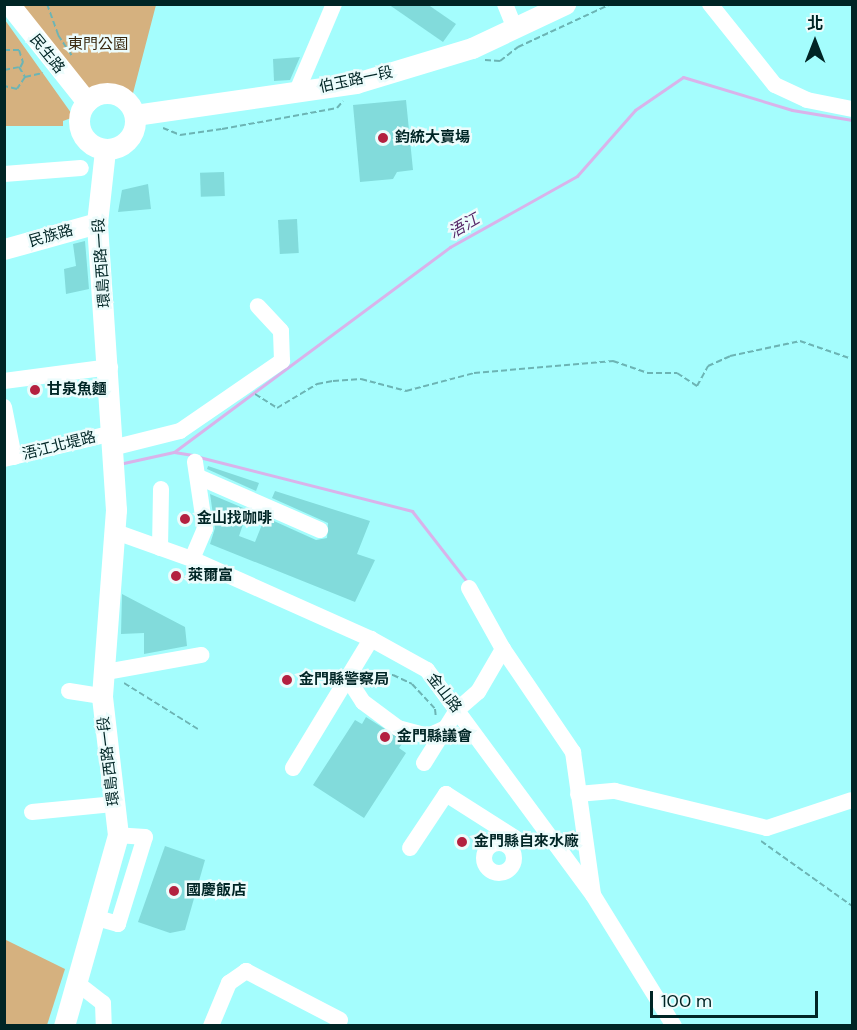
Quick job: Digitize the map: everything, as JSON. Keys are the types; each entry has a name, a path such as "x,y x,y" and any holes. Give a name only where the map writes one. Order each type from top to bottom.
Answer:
{"main road":[{"name":"民生路","path":"9,4 87,102"},
{"name":"伯玉路一段","path":"145,114 346,85 472,48 565,4"},
{"path":"102,94 119,96 145,114 129,139 105,151 90,143 80,128 87,102 102,94"},
{"name":"環島西路一段","path":"64,1026 97,918 118,835 102,696 106,672 116,532 110,367 97,223 105,151"},
{"name":"民族路","path":"4,249 97,223"}],"street":[{"path":"297,91 334,4"},
{"path":"505,4 515,29"},
{"path":"710,4 775,85 807,100 852,109"},
{"path":"4,174 81,168"},
{"name":"浯江北堤路","path":"9,458 180,431 282,361 281,331 258,306"},
{"path":"4,381 110,367"},
{"path":"4,407 9,458"},
{"path":"192,559 205,529 198,470 320,530"},
{"path":"160,548 161,489"},
{"name":"金山路","path":"116,532 192,559 371,639 427,670 458,710 524,807 593,895 674,1026"},
{"path":"469,588 503,649 573,752 593,895"},
{"path":"293,768 371,639"},
{"path":"424,763 458,710 478,692 503,649"},
{"path":"106,672 201,656"},
{"path":"354,670 352,685 363,702 398,728 428,736 446,728"},
{"path":"69,691 102,696"},
{"path":"578,794 615,791 767,828 852,800"},
{"path":"410,848 446,794 512,842 524,807"},
{"path":"32,812 113,804"},
{"path":"210,1026 229,983 246,971 340,1020"},
{"path":"77,983 103,1003 105,1026"}],"path":[{"path":"47,4 58,35 74,58"},
{"path":"472,48 480,59 500,61 518,47 611,4"},
{"path":"4,50 19,50 23,62 20,68"},
{"path":"4,70 20,68"},
{"path":"20,68 25,77"},
{"path":"4,86 18,89 25,77 42,73"},
{"path":"145,114 165,131 180,135 222,129 337,108 346,85"},
{"path":"259,398 277,408 317,384 333,381 361,380 406,391 474,373 613,361 647,373 677,373 697,386 708,366 776,343 800,341 852,359"},
{"path":"354,670 393,675 412,684 435,709 438,724 446,728"},
{"path":"106,672 198,729"},
{"path":"753,836 852,906"}],"green space":[{"name":"東門公園","path":"14,5 156,5 132,97 106,84 88,91"},
{"name":"東門公園","path":"5,20 74,117 63,121 63,126 5,126"},
{"path":"4,939 65,969 47,1025 5,1025"}],"building":[{"path":"388,4 427,4 456,24 443,42"},
{"path":"300,57 290,80 274,81 273,59"},
{"name":"鈞統大賣場","path":"406,100 413,170 397,172 393,179 360,182 353,105"},
{"path":"224,172 225,196 201,197 200,173"},
{"path":"148,184 151,209 118,212 122,190"},
{"path":"297,219 299,253 280,254 278,220"},
{"path":"85,241 89,289 66,294 64,269 76,266 73,244"},
{"path":"208,466 259,483 256,491 207,469"},
{"path":"275,491 370,521 357,554 375,560 355,602 210,544 215,528 210,494 248,510 239,536 255,542 265,517 316,540 327,538 328,523 272,498"},
{"path":"122,594 185,627 187,646 144,654 144,633 121,634"},
{"name":"金門縣議會","path":"366,717 404,741 399,748 406,753 364,818 313,785 355,720 362,724"},
{"name":"國慶飯店","path":"165,846 205,860 185,930 170,933 138,922"}],"waterway":[{"name":"浯江","path":"119,464 174,452 450,247 577,176 635,110 683,77 792,110 852,120"},
{"path":"174,452 193,455"},
{"path":"199,457 412,511 468,583"}],"place":[{"name":"鈞統大賣場","path":"383,138"},
{"name":"甘泉魚麵","path":"35,390"},
{"name":"金山找咖啡","path":"185,519"},
{"name":"萊爾富","path":"176,576"},
{"name":"金門縣警察局","path":"287,680"},
{"name":"金門縣議會","path":"385,737"},
{"name":"金門縣自來水廠","path":"462,842"},
{"name":"國慶飯店","path":"174,891"}]}
